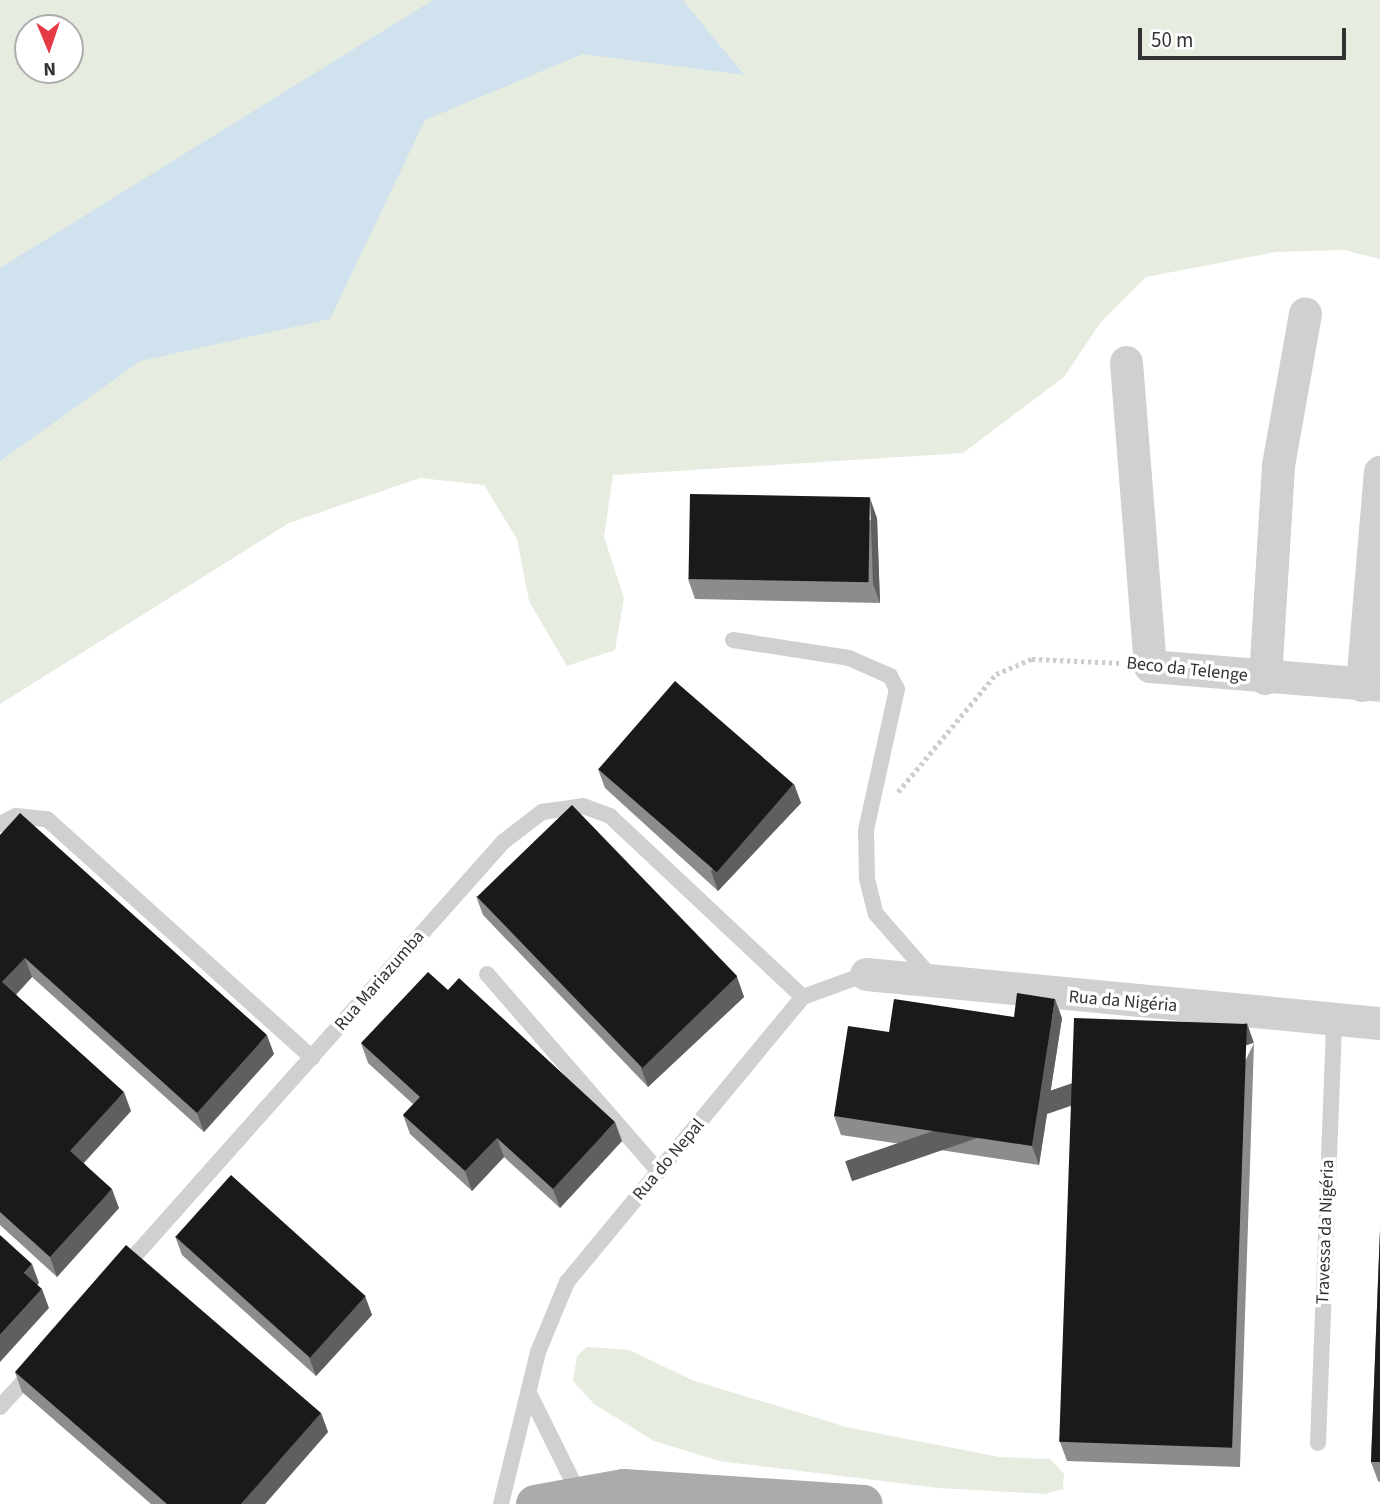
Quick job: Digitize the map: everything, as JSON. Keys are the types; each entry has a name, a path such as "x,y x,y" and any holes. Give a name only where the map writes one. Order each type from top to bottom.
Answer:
{"main road":[{"path":"535,1504 579,1494 690,1490 863,1504"}],"street":[{"path":"1265,678 1278,465 1305,313"},
{"path":"1126,362 1150,666"},
{"path":"1371,685 1380,471"},
{"name":"Beco da Telenge","path":"1150,666 1265,678 1371,685"},
{"name":"Rua da Nigéria","path":"866,974 1380,1023"}],"lane":[{"path":"733,640 849,658 890,676 896,696 866,830 876,914 933,979"},
{"name":"Rua Mariazumba","path":"110,1284 503,842 561,805 610,816 803,997"},
{"path":"0,824 16,816 47,819 312,1058"},
{"path":"486,974 659,1172"},
{"path":"803,997 866,974"},
{"name":"Rua do Nepal","path":"501,1504 530,1395 538,1352 567,1282 803,997"},
{"name":"Travessa da Nigéria","path":"1318,1443 1334,1020"},
{"path":"0,1407 46,1356"},
{"path":"530,1395 579,1494"}],"path":[{"name":"Beco da Telenge","path":"866,830 996,674 1032,659 1150,666"}],"shaded area":[{"path":"0,0 1380,0 1380,259 1344,250 1276,252 1146,277 1100,323 1064,377 963,453 613,475 604,537 624,598 615,650 567,666 529,601 517,539 484,485 420,478 289,523 0,704"},
{"path":"587,1347 629,1350 692,1380 846,1427 999,1457 1050,1459 1064,1474 1063,1489 1045,1494 939,1488 719,1461 654,1441 594,1404 573,1381 577,1356"}],"water":[{"path":"433,0 683,0 744,75 583,54 425,120 330,319 140,361 0,461 0,268"}],"building":[{"path":"690,494 870,497 868,582 689,579"},
{"path":"675,681 793,784 717,872 598,769"},
{"path":"572,805 737,976 642,1068 477,897"},
{"path":"20,813 267,1035 197,1113 25,958 2,982 124,1092 70,1151 112,1189 50,1257 0,1212 0,835"},
{"path":"428,972 448,990 459,978 615,1122 553,1189 497,1138 465,1171 403,1115 420,1097 361,1043"},
{"path":"1017,993 1055,999 1032,1146 834,1116 848,1026 889,1032 894,999 1014,1017"},
{"path":"1074,1018 1247,1024 1232,1448 1059,1442"},
{"path":"231,1175 366,1296 310,1358 175,1237"},
{"path":"1380,1230 1380,1462 1371,1462"},
{"path":"0,1235 32,1264 24,1273 42,1289 0,1335"},
{"path":"126,1245 321,1413 241,1504 167,1504 15,1372"}]}
